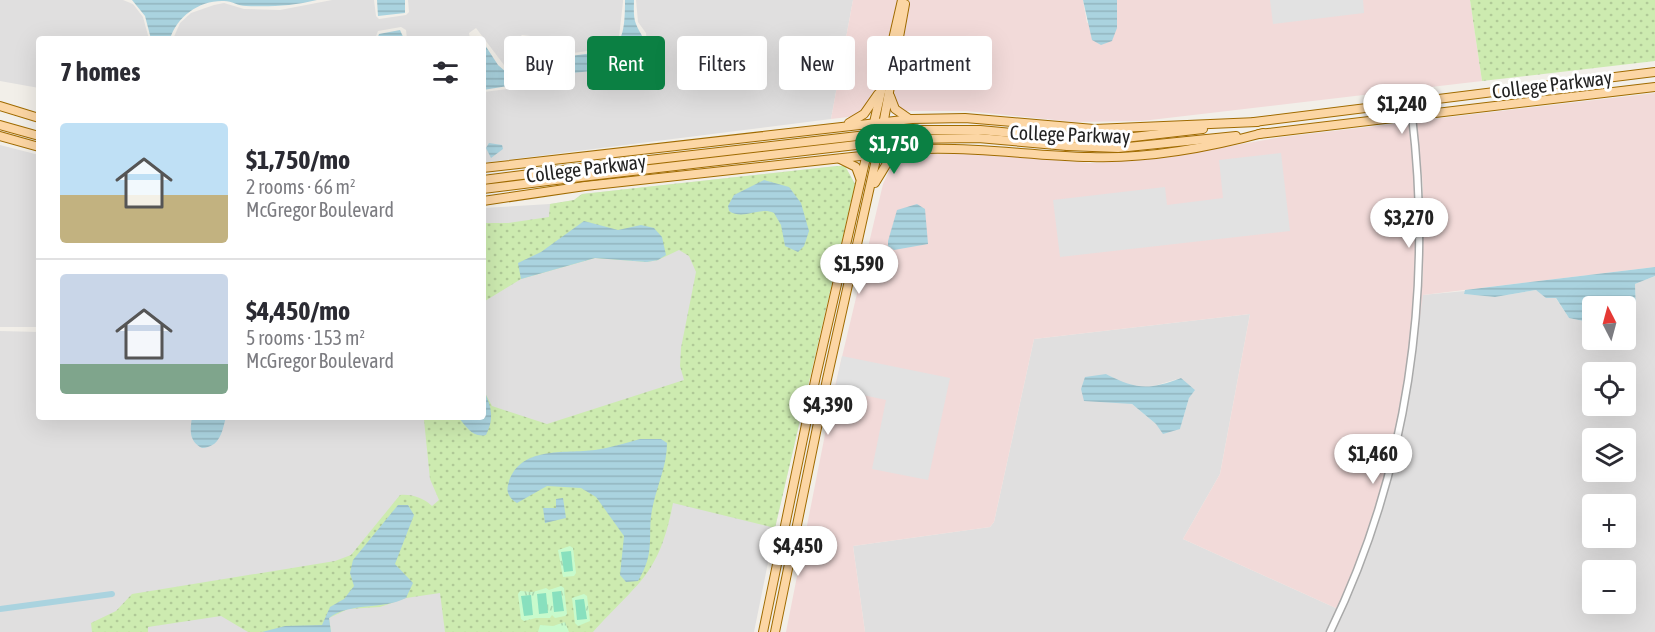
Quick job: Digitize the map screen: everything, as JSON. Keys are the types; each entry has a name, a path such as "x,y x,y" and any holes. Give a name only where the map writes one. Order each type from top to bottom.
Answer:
{"main road":[{"path":"895,36 904,0"},
{"path":"764,632 814,386 866,156 884,122 890,96 904,0"},
{"name":"College Parkway","path":"486,180 910,130 980,130 1067,142 1140,137 1417,100 1655,72"},
{"name":"College Parkway","path":"486,189 909,139 978,138 1146,146 1655,87"},
{"path":"830,129 852,122 864,114 879,90"},
{"path":"774,632 877,155 874,123 881,90"},
{"path":"890,96 895,109 917,118"},
{"path":"0,106 36,119"},
{"path":"846,157 917,118"},
{"path":"917,118 913,137 920,149"},
{"path":"486,168 917,118 965,118 1094,129 1257,122"},
{"path":"0,125 36,135"},
{"path":"846,126 862,129 891,147 907,151"},
{"path":"830,129 841,136 843,141 842,148 833,158"},
{"path":"486,201 529,196 534,193 920,149 966,148 1092,158 1130,157 1190,150 1263,133"},
{"path":"0,136 36,146"},
{"path":"696,152 708,143"},
{"path":"683,146 696,152"},
{"path":"869,195 889,160 920,149"},
{"path":"696,152 697,166"},
{"path":"833,158 852,163 858,170 861,184"},
{"path":"697,166 711,172"},
{"path":"686,175 697,166"}],"street":[{"path":"1412,116 1417,100"},
{"path":"1330,632 1360,563 1376,518 1394,453 1407,390 1420,280 1420,186 1412,116 1405,102"}],"shaded area":[{"path":"0,0 123,0 133,4 143,17 148,36 36,36 36,87 0,81"},
{"path":"332,0 374,0 376,16 379,19 406,15 409,12 408,0 623,0 619,36 587,36 587,51 575,53 575,36 504,36 504,65 486,41 486,36 482,36 476,28 469,33 470,36 407,36 406,30 401,27 378,31 376,36 174,36 180,23 191,13 224,3 244,9 280,10"},
{"path":"636,0 853,0 846,36 779,36 779,90 836,90 831,119 486,163 486,92 504,89 575,90 575,73 587,71 587,90 665,90 665,36 646,36 638,22"},
{"path":"853,0 899,0 891,36 867,36 867,90 876,90 874,95 857,116 831,119 836,90 855,90 855,36 846,36"},
{"path":"909,0 1083,0 1087,23 1116,8 1117,0 1470,0 1482,81 1142,121 1074,122 966,111 901,111 893,96 894,90 992,90 992,36 903,36"},
{"path":"1270,0 1363,0 1364,13 1273,24"},
{"path":"1655,93 1655,267 1423,295 1412,374 1423,277 1423,186 1416,121"},
{"path":"1410,122 1415,165 1417,280 1407,366 1398,421 1382,488 1338,609 1183,539 1220,474 1250,314 1034,339 994,522 990,527 853,546 865,632 786,632 832,399 883,184 890,169 898,161 919,154 991,154 1089,163 1111,162 1166,157 1282,137"},
{"path":"0,145 36,154 36,327 0,327"},
{"path":"1281,153 1290,231 1060,257 1053,200 1165,187 1167,205 1223,198 1219,160"},
{"path":"837,166 845,166 855,184 775,528 754,632 0,632 0,331 36,332 36,420 486,420 486,208 550,204 574,200 582,194"},
{"path":"1655,276 1655,632 1334,632 1363,564 1387,490 1413,374 1422,295 1465,291 1464,294 1495,297 1536,290 1555,297 1569,318 1582,321 1582,350 1636,350 1635,284"},
{"path":"1250,314 1220,474 1183,539 1338,609 1327,632 865,632 853,546 990,527 994,522 1034,339","holes":["1106,374 1129,386 1147,388 1181,378 1189,398 1180,429 1156,424 1132,404 1120,401"]},
{"path":"842,356 950,378 928,480 872,469 886,400 835,389"}],"green space":[{"path":"1470,0 1655,0 1655,61 1482,81"},
{"path":"845,166 855,184 775,528 673,503 661,547 654,562 635,588 593,632 445,632 440,593 406,598 380,607 348,609 329,618 331,632 248,632 221,616 148,627 148,632 92,632 91,623 116,611 132,594 335,561 351,555 400,495 418,497 432,506 439,500 430,479 424,420 486,420 486,395 492,406 547,424 684,380 680,366 681,348 696,272 689,256 679,250 658,260 647,262 595,258 521,279 486,300 486,223 508,223 549,217 550,204 574,200 582,194"},
{"path":"570,546 573,548 576,573 574,576 563,577 558,550"},
{"path":"571,551 573,571 564,572 561,552"},
{"path":"561,586 564,588 567,614 565,616 555,618 552,615 550,618 524,621 521,619 518,594 520,591 533,592"},
{"path":"561,591 564,611 554,612 552,592"},
{"path":"546,593 548,613 539,614 537,594"},
{"path":"584,594 587,596 590,621 578,626 575,623 572,598"},
{"path":"531,595 533,615 524,616 521,596"},
{"path":"584,599 587,619 577,620 575,600"},
{"path":"565,622 569,632 538,632 540,625 553,626"}],"water":[{"path":"132,0 317,0 273,6 243,6 224,1 206,3 184,17 171,36 150,36 145,16"},
{"path":"377,0 405,0 405,13 378,16"},
{"path":"625,0 634,0 635,21 642,36 621,36"},
{"path":"1083,0 1117,0 1117,28 1112,41 1101,45 1092,40"},
{"path":"400,30 403,36 378,36"},
{"path":"486,47 504,70 504,87 486,90"},
{"path":"587,53 587,71 575,72 575,55"},
{"path":"489,143 502,145 503,149 491,158 486,148"},
{"path":"764,180 789,187 801,203 809,231 804,246 798,252 785,246 781,225 774,213 763,211 740,215 729,211 728,206 734,195"},
{"path":"917,204 925,209 928,244 894,250 888,246 888,241 897,210"},
{"path":"584,221 618,230 641,225 654,228 662,237 666,255 658,260 647,262 595,258 521,279 518,263 541,252"},
{"path":"1655,267 1655,276 1635,284 1635,296 1582,296 1582,321 1569,318 1556,298 1546,298 1536,290 1495,297 1464,294 1465,290"},
{"path":"1106,374 1126,383 1143,386 1160,385 1181,378 1195,390 1189,398 1180,429 1163,434 1156,424 1132,404 1084,401 1081,389 1085,377"},
{"path":"486,396 490,406 489,429 486,435 477,435 461,420 486,420"},
{"path":"192,420 225,420 216,442 208,447 202,448 198,445 191,431"},
{"path":"640,439 661,439 667,443 667,451 651,516 649,551 644,570 638,581 626,582 620,575 624,536 596,497 581,488 547,486 517,503 509,496 508,485 513,472 532,457 557,452 601,449"},
{"path":"563,498 566,518 545,523 543,508 556,508 556,499"},
{"path":"398,505 408,505 414,515 395,564 413,583 406,598 397,602 337,613 329,618 331,632 262,632 285,626 322,625 330,607 344,599 354,586 350,573 353,560"}],"waterway":[{"path":"0,609 112,594"}]}
